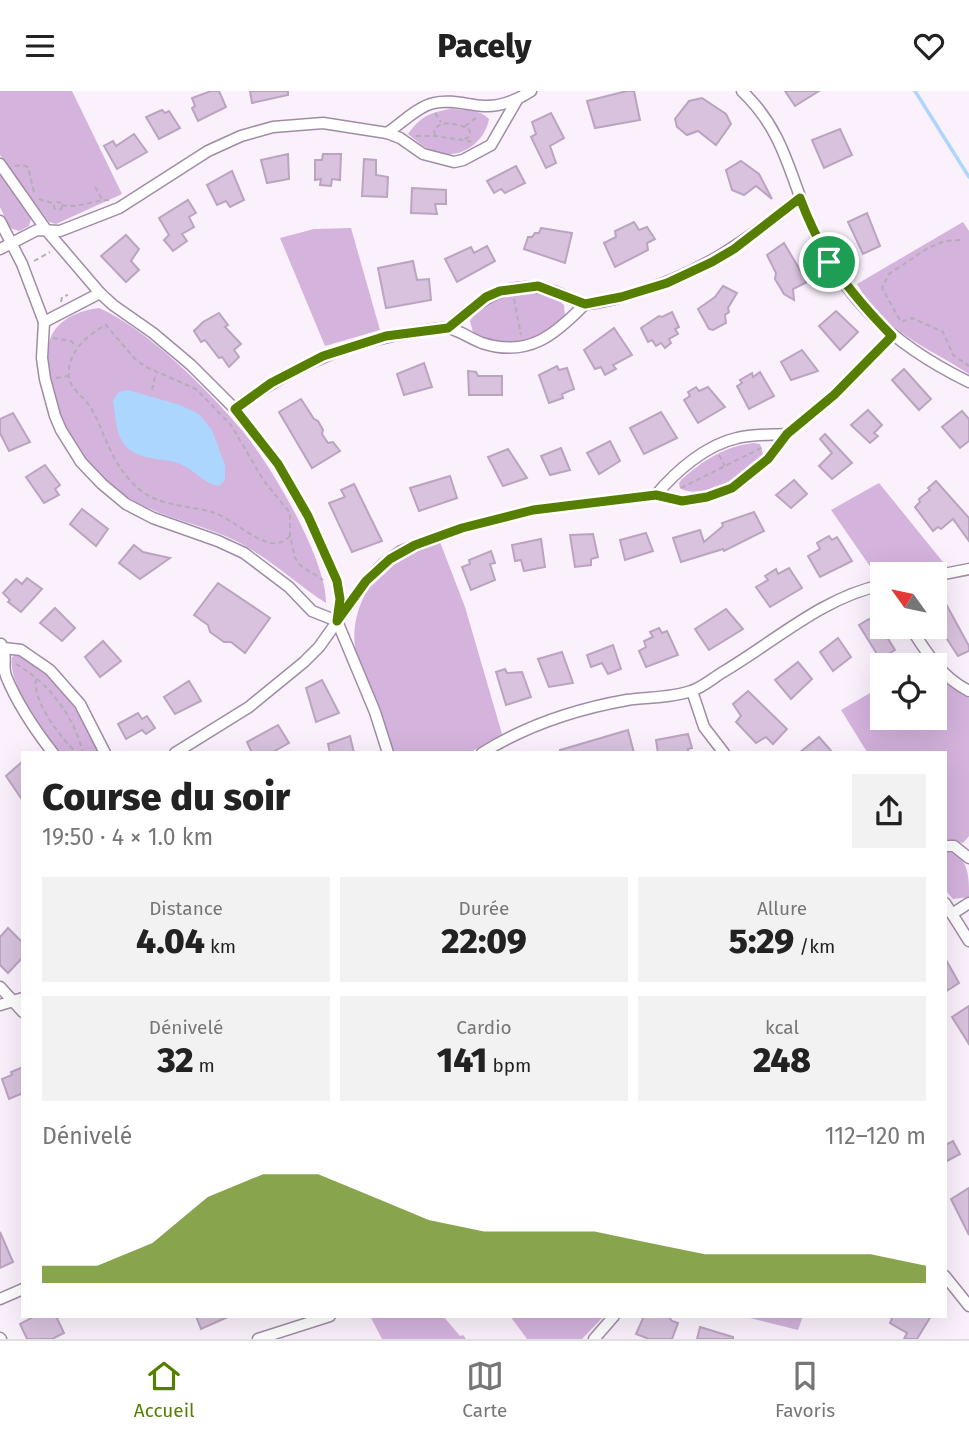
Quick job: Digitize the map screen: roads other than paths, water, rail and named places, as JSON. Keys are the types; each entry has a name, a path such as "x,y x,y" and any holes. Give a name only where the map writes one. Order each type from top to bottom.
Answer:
{"street":[{"path":"387,133 419,110 436,103 492,106 517,100 531,91"},
{"path":"742,91 761,111 776,135 786,155 800,198 829,262 847,288 892,336 919,355 969,382"},
{"path":"5,246 37,230 60,231 72,228 126,204 208,151 259,130 290,124 315,123 387,133 400,138 423,154 454,162 463,160 491,145 517,100"},
{"path":"0,165 47,231 100,293 153,333 235,409 278,464 308,516 337,581 340,599 337,621 387,751"},
{"path":"235,409 271,383 323,356 386,336 448,328 492,346 507,348 550,337 585,304 648,290 689,274 745,241 800,198"},
{"path":"0,221 5,246 22,264 44,322 45,379 58,423 81,462 102,484 134,509 244,553 289,587 312,611 337,621"},
{"path":"448,328 486,297 512,288 538,286 585,304"},
{"path":"44,322 100,293"},
{"path":"178,751 230,720 280,683 319,647 366,581 401,551 433,537 533,510 656,495 682,501 707,497 732,488 768,459 787,434 834,395 892,336"},
{"path":"656,495 669,480 715,446 741,436 787,434"},
{"path":"947,573 969,569"},
{"path":"485,751 500,741 546,721 589,708 692,691 757,652 810,615 870,589"},
{"path":"918,639 942,673 969,691"},
{"path":"51,751 5,673 2,646 21,650 50,670 80,704 105,751"},
{"path":"692,691 704,727 722,751"},
{"path":"947,846 954,846 969,858"},
{"path":"953,913 969,903"},
{"path":"947,906 969,941"},
{"path":"0,988 19,1000"},
{"path":"0,1005 19,1000"},
{"path":"947,1278 969,1306"},
{"path":"0,1299 21,1290"},
{"path":"258,1339 324,1318"},
{"path":"596,1338 612,1318"}],"water":[{"path":"128,390 180,405 199,414 212,430 225,465 225,480 219,486 214,485 178,463 150,458 130,450 120,438 113,400 119,392"}],"waterway":[{"path":"915,91 969,177"}]}
